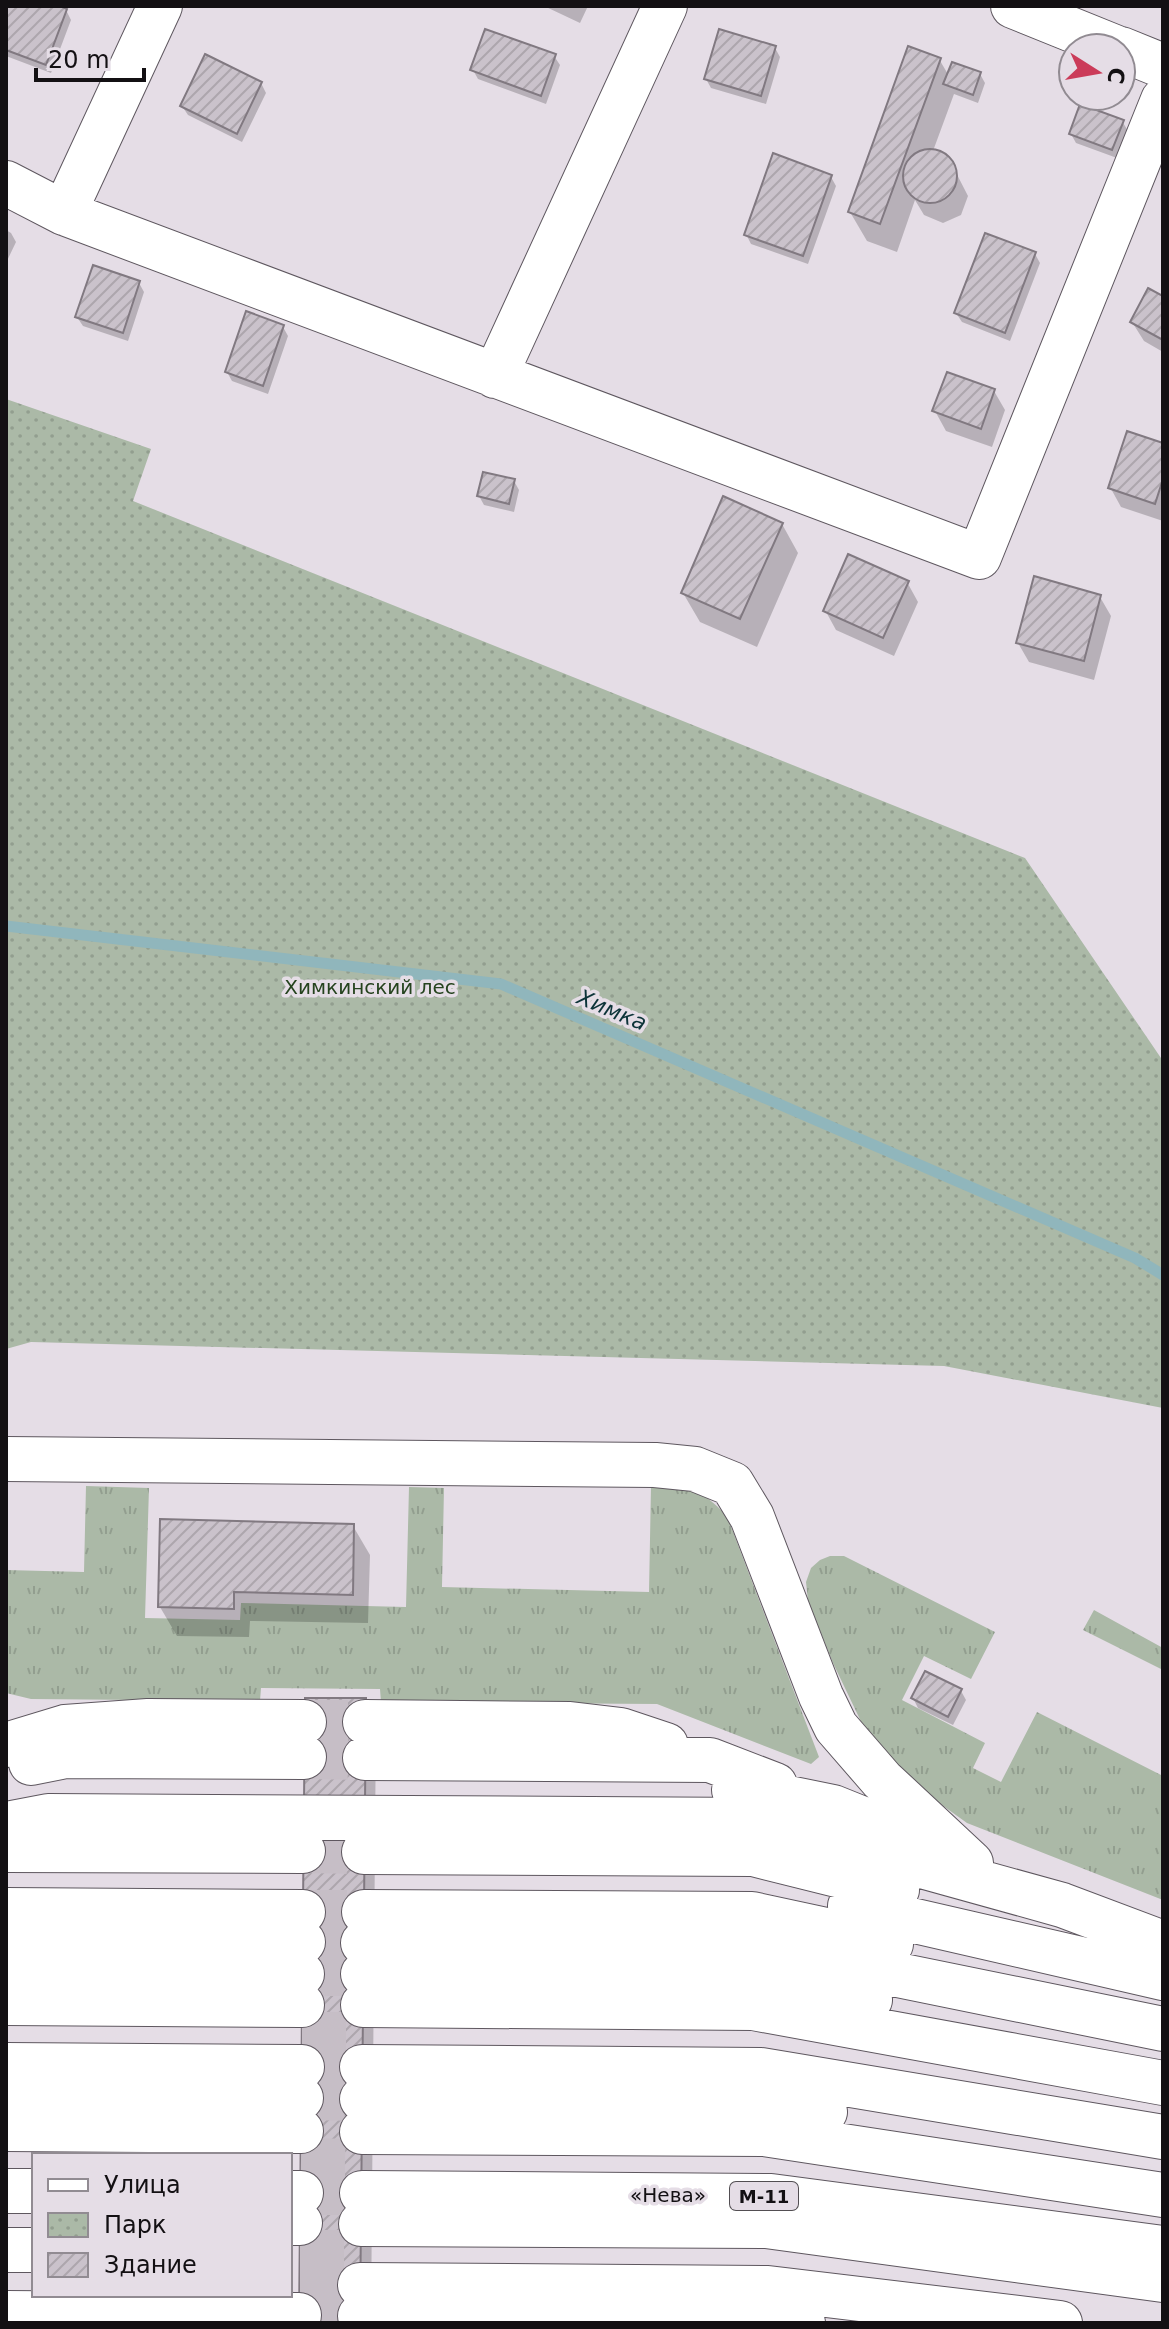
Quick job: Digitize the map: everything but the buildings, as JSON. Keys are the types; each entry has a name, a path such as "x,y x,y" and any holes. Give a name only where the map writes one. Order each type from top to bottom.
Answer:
{"main road":[{"path":"64,213 160,6"},
{"path":"495,376 665,6"},
{"path":"1013,6 1077,32"},
{"path":"1137,56 1163,66"},
{"path":"6,183 64,213 979,557 1163,100"},
{"path":"6,1459 655,1465 695,1469 732,1484 752,1517 821,1696 836,1727 882,1780 971,1863"},
{"path":"6,1718 65,1727 148,1721 304,1755"},
{"path":"827,1805 754,1791 365,1756 583,1725 621,1730 827,1805 971,1863 1062,1905 1163,1943"},
{"path":"6,1745 65,1727"},
{"path":"827,1805 838,1761 836,1727"},
{"path":"6,1769 66,1756 304,1755"},
{"path":"6,1798 304,1755"},
{"path":"6,1824 48,1816 756,1820 1062,1905"},
{"path":"6,1850 299,2116"},
{"path":"362,2083 753,1854 1163,1956"},
{"path":"6,1879 299,2116"},
{"path":"362,2083 754,1884 1163,1978"},
{"path":"6,1910 299,2116"},
{"path":"362,2083 752,1914 1163,2003"},
{"path":"6,1940 299,2116"},
{"path":"362,2083 756,1946 1163,2029"},
{"path":"6,1972 299,2116"},
{"path":"362,2083 750,1977 1163,2055"},
{"path":"6,2003 299,2116"},
{"path":"362,2083 753,2008 1163,2083"},
{"path":"6,2032 299,2116"},
{"path":"362,2083 757,2037 1163,2109"},
{"path":"6,2065 299,2116"},
{"path":"362,2083 761,2070 1163,2137"},
{"path":"362,2083 762,2101 1163,2166"},
{"path":"362,2083 764,2134 1163,2195"},
{"path":"362,2083 767,2163 1163,2221"},
{"path":"362,2083 766,2226 1163,2280"},
{"path":"362,2083 766,2255 1163,2306"},
{"path":"362,2083 760,2318 803,2323"},
{"path":"362,2083 768,2288 1060,2323"},
{"name":"«Нева»","path":"362,2083 771,2196 1163,2248"},
{"path":"6,2096 299,2116"},
{"path":"6,2129 299,2116"},
{"path":"244,2153 299,2116"},
{"path":"6,2158 32,2158"},
{"path":"6,2191 32,2191"},
{"path":"6,2221 32,2222"},
{"path":"6,2250 32,2250"},
{"path":"6,2283 32,2283"},
{"path":"6,2313 32,2296"}],"green space":[{"name":"Химкинский лес","path":"6,399 151,449 133,501 1025,858 1163,1061 1163,1408 944,1366 31,1342 6,1349"},
{"path":"86,1486 149,1488 145,1618 240,1620 241,1603 406,1607 409,1487 444,1488 442,1587 649,1592 651,1486 693,1491 709,1499 727,1516 819,1757 811,1764 657,1704 381,1702 380,1689 261,1688 260,1701 31,1699 6,1693 6,1570 84,1572"},
{"path":"830,1556 844,1556 995,1632 971,1679 924,1656 902,1700 985,1743 973,1768 1001,1782 1037,1712 1163,1776 1163,1900 967,1823 907,1780 866,1732 808,1601 806,1582 811,1568"},
{"path":"1094,1610 1163,1648 1163,1670 1083,1630"}],"waterway":[{"name":"Химка","path":"6,926 501,984 1135,1258 1163,1275"}],"tunnel":[{"path":"304,1722 365,1722"},
{"path":"304,1757 365,1758"},
{"path":"303,1851 364,1852"},
{"path":"303,1912 364,1912"},
{"path":"303,1942 363,1943"},
{"path":"302,1974 363,1974"},
{"path":"302,2034 363,2034"},
{"path":"302,2067 362,2067"},
{"path":"301,2098 362,2099"},
{"path":"301,2160 362,2161"},
{"path":"301,2193 362,2193"},
{"path":"300,2252 361,2252"},
{"path":"300,2285 360,2285"},
{"path":"299,2315 360,2316"}]}
